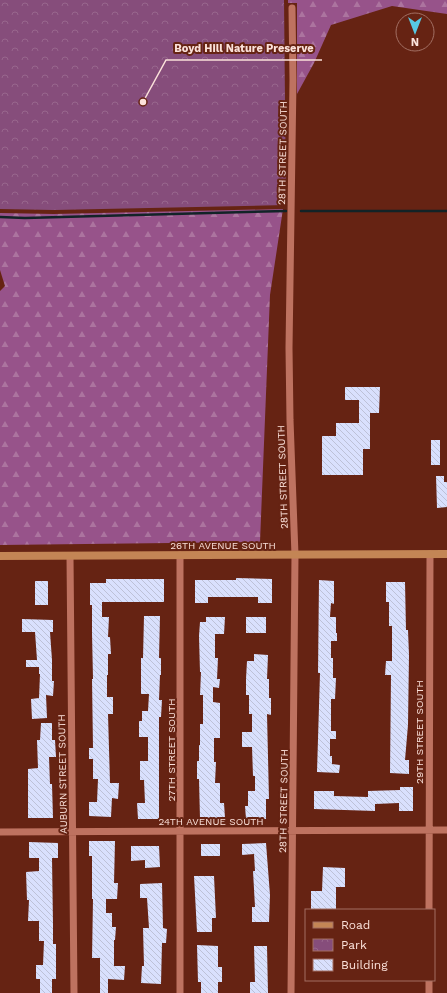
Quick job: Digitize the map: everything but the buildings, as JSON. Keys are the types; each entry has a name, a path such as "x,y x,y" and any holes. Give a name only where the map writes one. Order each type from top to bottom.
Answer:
{"street":[{"name":"28TH STREET SOUTH","path":"291,993 295,555 289,348 293,80 292,8"},
{"name":"29TH STREET SOUTH","path":"429,909 430,554"},
{"name":"26TH AVENUE SOUTH","path":"0,556 447,554"},
{"name":"27TH STREET SOUTH","path":"180,555 180,993"},
{"name":"AUBURN STREET SOUTH","path":"70,556 74,993"},
{"name":"24TH AVENUE SOUTH","path":"0,832 447,830"},
{"path":"429,981 429,993"}],"green space":[{"path":"0,0 284,0 286,205 54,210 0,209"},
{"path":"288,0 447,0 447,14 392,6 331,25 314,63 297,94 297,3 288,3"},
{"path":"283,209 270,295 260,542 0,545 0,291 5,286 0,270 0,213 54,214"}],"waterway":[{"path":"0,217 25,218 286,211"},
{"path":"301,211 447,211"}],"place":[{"name":"Boyd Hill Nature Preserve","path":"143,102"}]}
